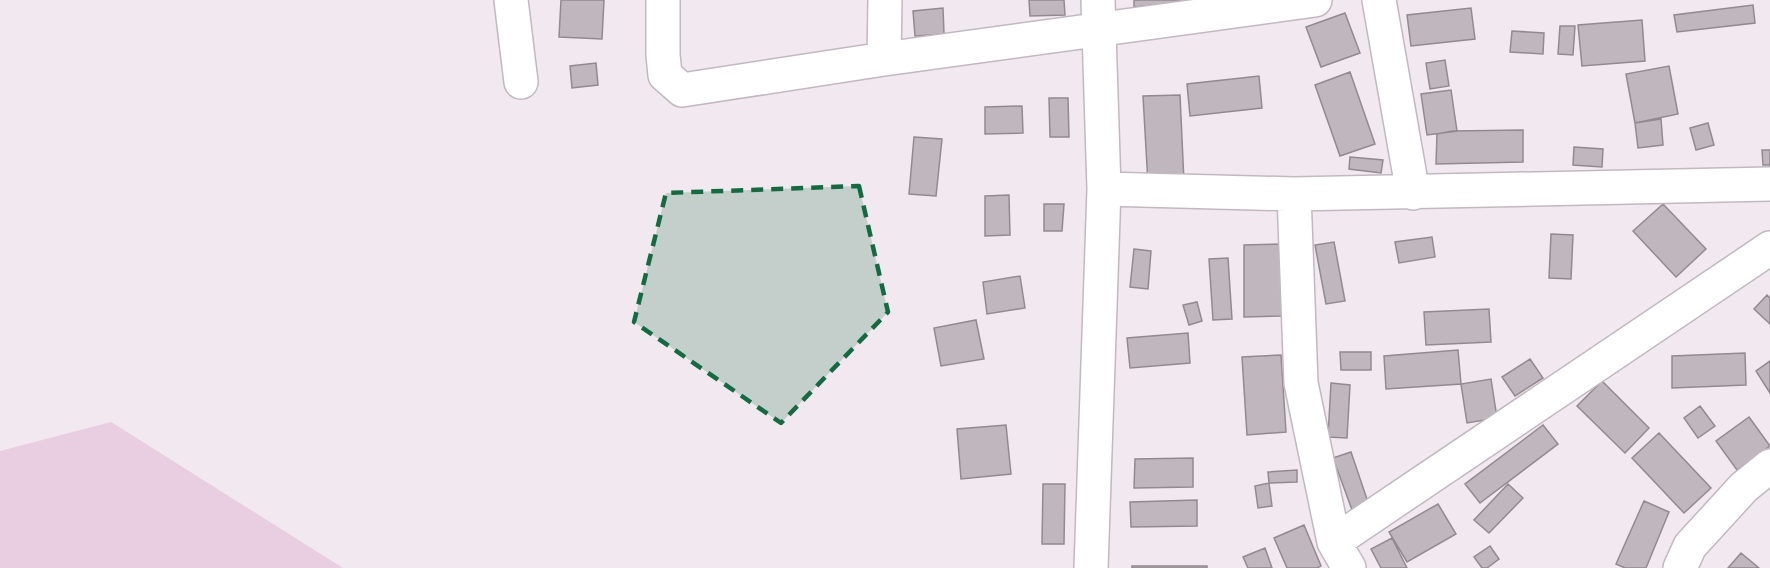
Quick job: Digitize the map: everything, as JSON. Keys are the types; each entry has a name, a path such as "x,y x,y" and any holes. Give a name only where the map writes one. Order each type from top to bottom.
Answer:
{"street":[{"path":"511,0 521,82"},
{"path":"663,0 665,75 682,90 884,59 1098,15 1316,0"},
{"path":"884,59 885,0"},
{"path":"1379,0 1413,193"},
{"path":"1091,568 1104,189 1098,15"},
{"path":"1104,189 1294,194 1770,184"},
{"path":"1294,194 1301,383 1341,555 1770,248"},
{"path":"1680,568 1690,546 1744,487 1770,466"}],"highlighted area":[{"path":"859,186 888,312 781,423 634,322 666,193"}],"shaded area":[{"path":"111,422 343,568 0,568 0,451"}],"building":[{"path":"561,0 604,0 602,39 559,37"},
{"path":"1029,0 1064,0 1065,15 1030,16"},
{"path":"1134,0 1194,0 1195,1 1134,7"},
{"path":"1753,5 1755,23 1677,32 1674,15"},
{"path":"943,8 944,34 915,36 913,11"},
{"path":"1471,8 1475,39 1411,46 1407,15"},
{"path":"1345,13 1360,53 1321,67 1306,27"},
{"path":"1642,20 1645,61 1582,66 1578,25"},
{"path":"1560,26 1575,26 1573,55 1558,54"},
{"path":"1512,31 1544,33 1543,54 1510,52"},
{"path":"1445,60 1449,86 1430,89 1426,63"},
{"path":"596,63 598,85 572,88 570,66"},
{"path":"1669,66 1678,114 1635,123 1626,74"},
{"path":"1350,72 1375,144 1340,156 1315,85"},
{"path":"1259,76 1262,108 1190,116 1187,84"},
{"path":"1451,90 1457,131 1427,135 1421,94"},
{"path":"1180,95 1184,182 1148,184 1143,96"},
{"path":"1049,98 1068,98 1069,137 1050,137"},
{"path":"1022,106 1023,133 985,134 985,107"},
{"path":"1661,119 1663,145 1638,148 1635,123"},
{"path":"1708,123 1714,145 1696,150 1690,128"},
{"path":"1523,130 1523,162 1436,164 1437,134 1453,131"},
{"path":"914,137 942,139 936,196 909,194"},
{"path":"1574,147 1603,149 1602,167 1573,165"},
{"path":"1762,150 1770,150 1770,165 1763,165"},
{"path":"1350,157 1383,160 1381,173 1349,169"},
{"path":"1009,195 1010,235 985,236 985,196"},
{"path":"1044,204 1064,204 1062,231 1044,231"},
{"path":"1663,204 1706,249 1676,277 1633,231"},
{"path":"1551,234 1573,235 1571,279 1549,278"},
{"path":"1432,237 1435,257 1399,263 1395,242"},
{"path":"1334,242 1345,301 1326,304 1315,245"},
{"path":"1282,244 1282,316 1244,317 1244,245"},
{"path":"1134,249 1151,251 1148,289 1130,287"},
{"path":"1228,258 1232,319 1213,320 1209,259"},
{"path":"1020,276 1025,308 987,314 983,282"},
{"path":"1767,295 1770,298 1770,324 1754,309"},
{"path":"1197,302 1202,321 1189,325 1183,305"},
{"path":"1489,309 1491,342 1426,345 1424,312"},
{"path":"976,320 984,359 941,366 934,328"},
{"path":"1188,333 1190,363 1130,368 1127,338"},
{"path":"1458,350 1461,384 1386,389 1384,356"},
{"path":"1340,352 1371,352 1371,370 1341,370"},
{"path":"1745,353 1746,385 1672,388 1672,356"},
{"path":"1281,355 1286,432 1247,435 1242,357"},
{"path":"1530,359 1543,378 1515,396 1502,377"},
{"path":"1770,361 1770,393 1756,371"},
{"path":"1491,379 1497,418 1467,423 1461,384"},
{"path":"1602,381 1649,428 1625,453 1577,406"},
{"path":"1331,383 1350,385 1347,438 1328,437"},
{"path":"1700,406 1715,426 1698,438 1684,418"},
{"path":"1749,417 1770,446 1737,470 1716,441"},
{"path":"1006,425 1011,474 961,479 957,429"},
{"path":"1543,425 1558,444 1480,503 1465,484"},
{"path":"1659,433 1711,488 1684,513 1632,458"},
{"path":"1351,452 1371,511 1355,518 1333,458"},
{"path":"1193,458 1193,487 1134,488 1135,459"},
{"path":"1297,470 1297,482 1269,483 1268,472"},
{"path":"1269,483 1272,506 1258,508 1255,486"},
{"path":"1043,484 1065,484 1064,544 1042,544"},
{"path":"1508,484 1523,498 1489,533 1474,520"},
{"path":"1197,500 1197,526 1131,527 1130,502"},
{"path":"1644,501 1669,512 1646,568 1625,568 1616,564"},
{"path":"1438,504 1456,534 1407,562 1389,532"},
{"path":"1304,525 1321,566 1287,568 1274,538"},
{"path":"1392,538 1407,568 1381,568 1371,549"},
{"path":"1490,546 1499,559 1487,568 1482,568 1474,557"},
{"path":"1265,548 1272,568 1248,568 1243,557"},
{"path":"1741,553 1759,568 1728,568"},
{"path":"1132,566 1207,566 1207,568 1132,568"}]}
